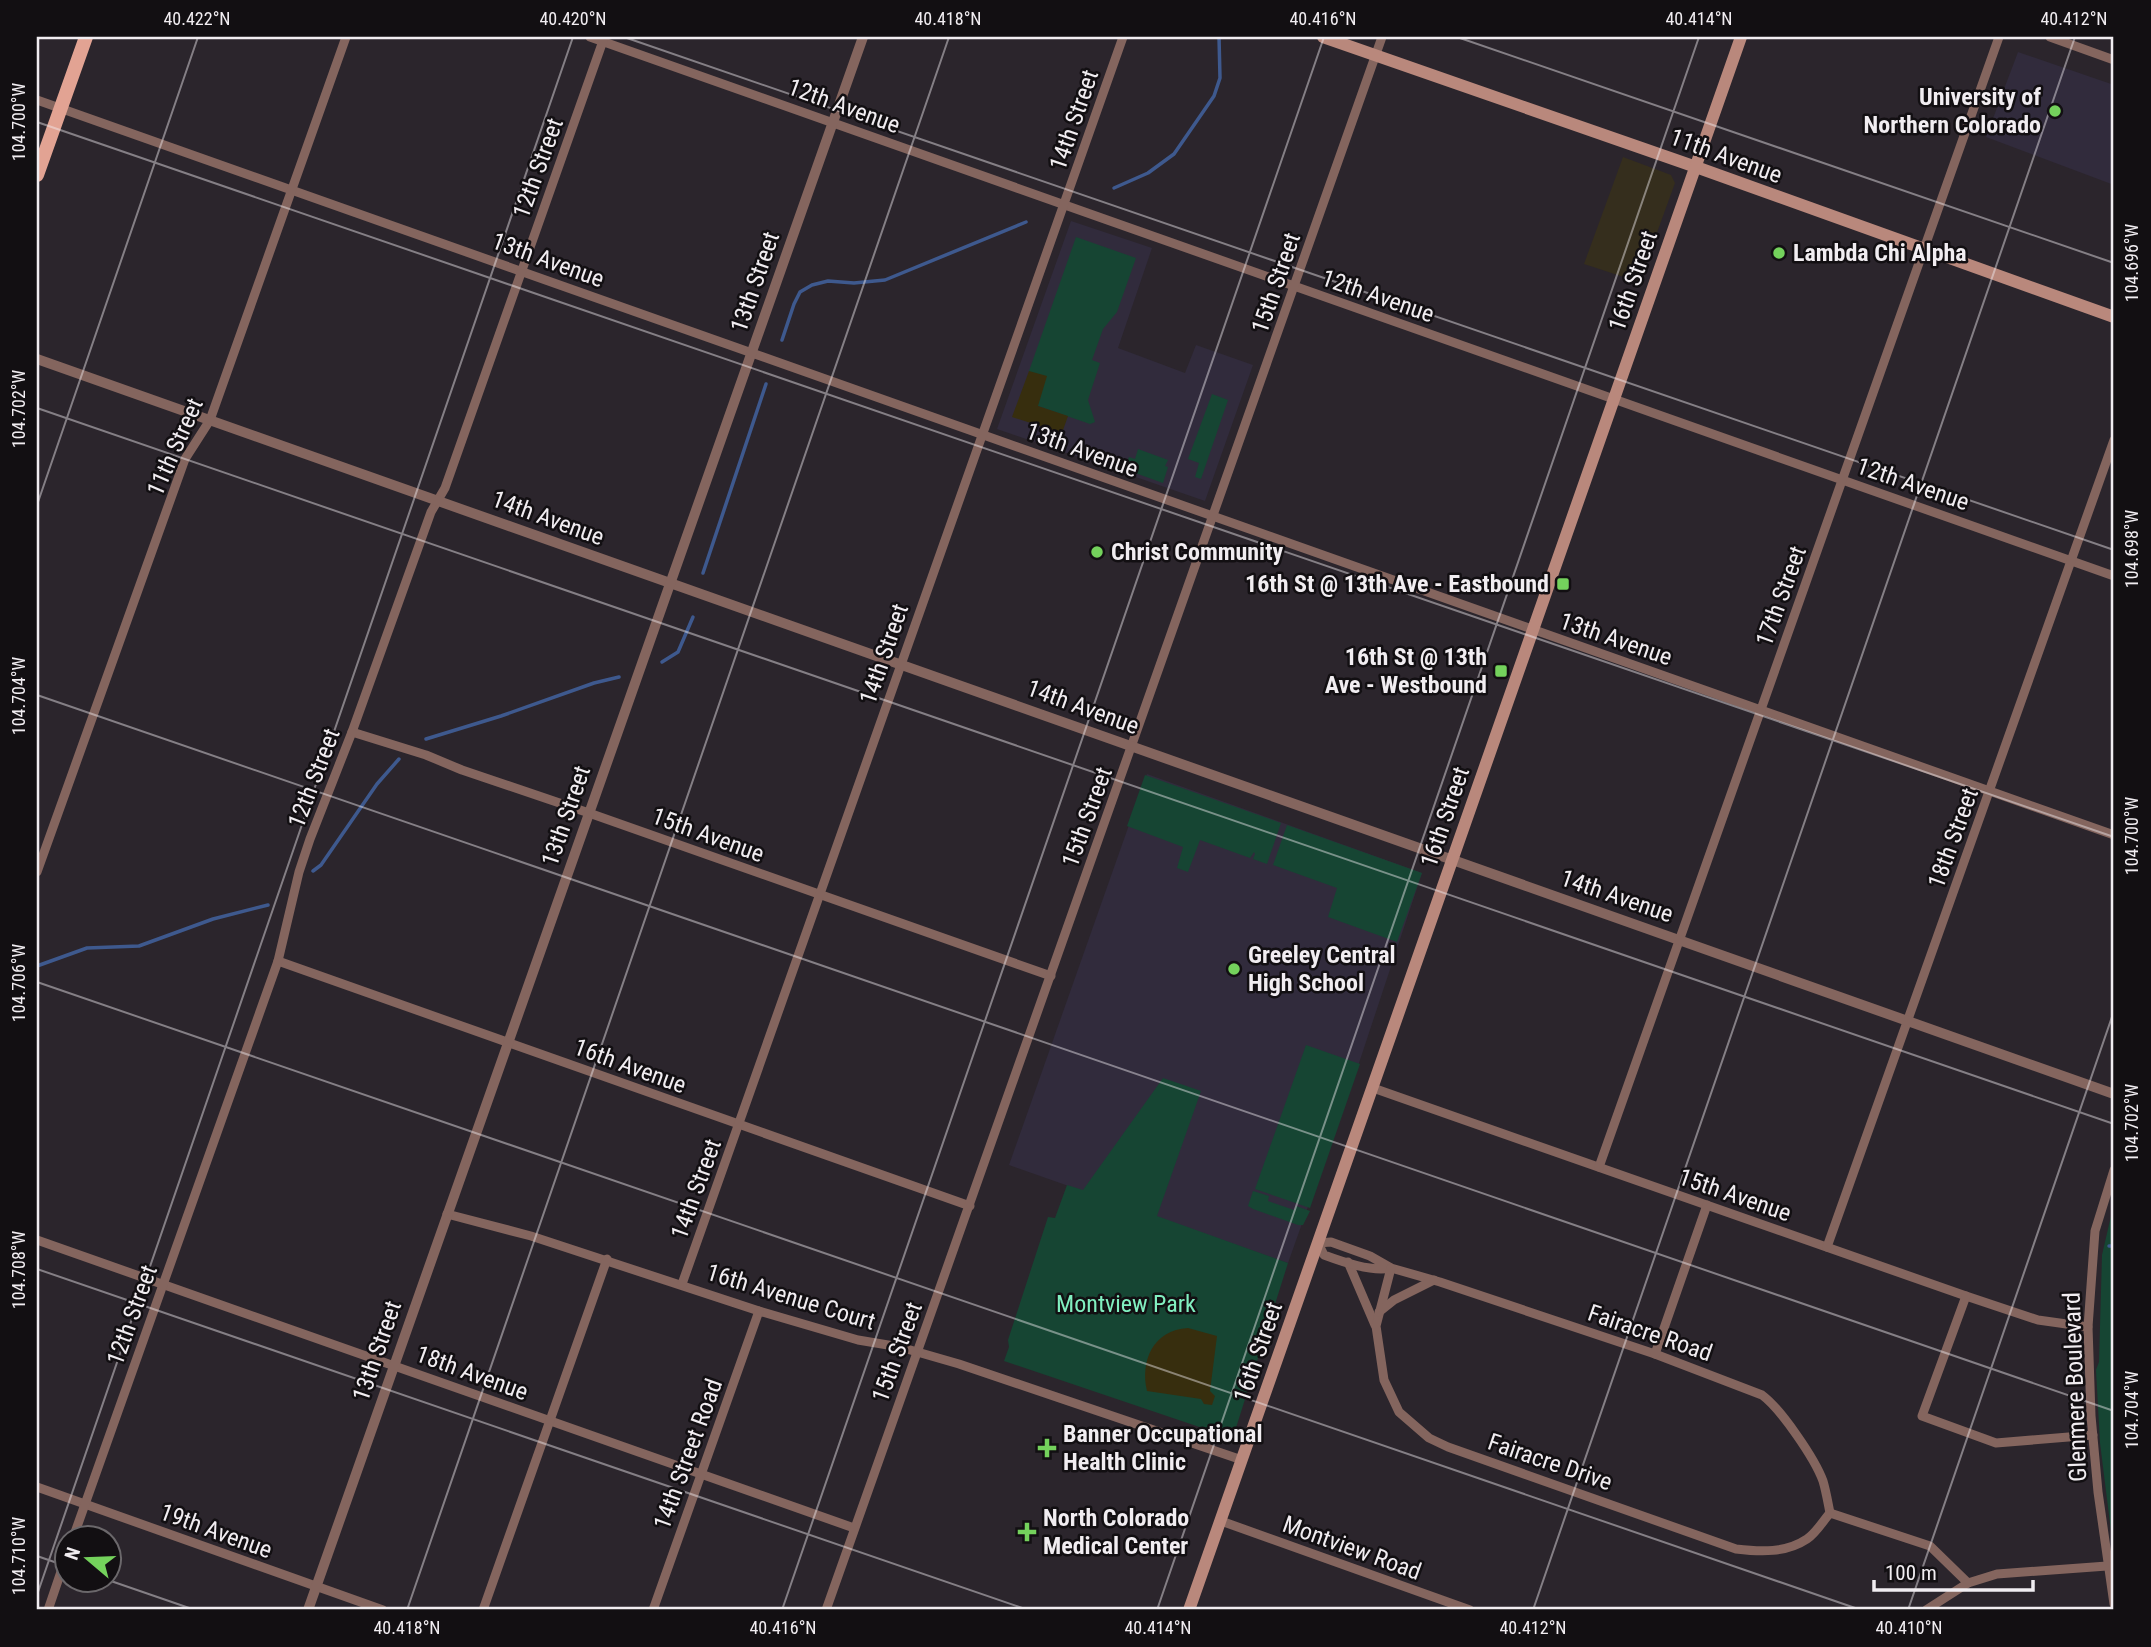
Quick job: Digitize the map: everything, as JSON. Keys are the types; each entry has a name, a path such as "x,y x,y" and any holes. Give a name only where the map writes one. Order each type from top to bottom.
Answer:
{"main road":[{"path":"37,175 86,37"},
{"name":"11th Avenue","path":"1323,37 2114,317"},
{"name":"16th Street","path":"1189,1610 1741,37"}],"street":[{"name":"11th Street","path":"37,872 185,459 210,421 346,37"},
{"name":"12th Avenue","path":"590,37 604,39 833,123 2114,576"},
{"name":"13th Street","path":"308,1610 863,37"},
{"name":"14th Street","path":"682,1284 1123,37"},
{"name":"15th Street","path":"826,1610 1382,37"},
{"name":"17th Street","path":"1600,1167 1998,37"},
{"path":"2050,37 2114,60"},
{"name":"12th Street","path":"78,1524 278,961 299,872 430,512 445,488 604,39"},
{"name":"13th Avenue","path":"37,100 2114,835"},
{"name":"14th Avenue","path":"37,359 2114,1094"},
{"name":"18th Street","path":"1827,1247 2114,440"},
{"name":"15th Avenue","path":"352,732 426,755 462,771 1051,976"},
{"name":"16th Avenue","path":"278,961 970,1206"},
{"name":"15th Avenue","path":"1373,1088 1966,1296 2038,1320 2088,1327"},
{"name":"Glenmere Boulevard","path":"2114,1170 2095,1231 2088,1327 2092,1435 2114,1604"},
{"path":"1655,1354 1707,1205"},
{"name":"16th Avenue Court","path":"447,1214 607,1259 760,1311 858,1340 918,1352 1242,1460"},
{"name":"18th Avenue","path":"37,1240 854,1528"},
{"name":"Fairacre Road","path":"1391,1268 1382,1270 1324,1255 1318,1243 1331,1242 1370,1256 1391,1268 1655,1354 1762,1395 1774,1404 1822,1479 1830,1513"},
{"path":"483,1610 607,1259"},
{"path":"1348,1262 1376,1326"},
{"name":"Fairacre Drive","path":"1391,1268 1376,1326 1384,1380 1399,1412 1429,1438 1736,1549 1770,1552 1794,1545 1809,1538 1830,1513"},
{"path":"1379,1312 1394,1300 1434,1280"},
{"path":"1966,1296 1922,1416 1996,1443 2092,1435"},
{"name":"14th Street Road","path":"653,1610 760,1311"},
{"name":"19th Avenue","path":"37,1487 383,1610"},
{"path":"1830,1513 1930,1546 1968,1583"},
{"name":"Montview Road","path":"1221,1521 1470,1610"},
{"path":"1926,1610 1968,1583 1997,1574 2107,1566"}],"shaded area":[{"name":"University of Northern Colorado","path":"2018,52 2114,85 2114,185 1986,137"},
{"path":"1623,157 1671,175 1675,183 1639,282 1584,264"},
{"path":"1071,221 1152,248 1118,348 1185,373 1196,345 1253,365 1205,501 997,429"},
{"name":"Greeley Central High School","path":"1147,774 1422,873 1358,1066 1288,1263 1009,1165"}],"green space":[{"path":"1076,237 1136,258 1117,312 1103,329 1092,360 1100,363 1088,400 1095,422 1090,424 1038,406 1029,371"},
{"path":"1212,394 1228,400 1201,479 1195,477 1199,463 1188,459"},
{"path":"1138,449 1168,460 1163,483 1124,469 1129,457 1135,459"},
{"path":"1145,775 1281,823 1267,864 1253,859 1254,852 1250,858 1200,840 1188,872 1177,868 1183,847 1127,826"},
{"path":"1287,825 1422,873 1397,942 1328,917 1337,888 1273,865"},
{"path":"1306,1045 1360,1064 1310,1208 1255,1189"},
{"name":"Montview Park","path":"1163,1078 1201,1091 1157,1216 1288,1263 1235,1431 1229,1437 1004,1361 1009,1347 1008,1340 1048,1217 1055,1218 1067,1185 1083,1190"},
{"path":"1253,1191 1269,1196 1268,1201 1294,1210 1296,1206 1310,1211 1303,1225 1248,1206"},
{"path":"2114,1203 2114,1555 2100,1443 2096,1370 2099,1362 2102,1255"}],"sand":[{"path":"1029,371 1047,376 1038,406 1068,416 1062,433 1012,417"},
{"path":"1188,1328 1217,1336 1210,1391 1215,1396 1212,1405 1204,1404 1201,1399 1147,1391 1146,1369 1152,1349 1166,1334"}],"waterway":[{"path":"1114,188 1148,173 1174,154 1214,96 1220,78 1219,37"},
{"path":"782,340 800,292 812,285 828,281 854,283 885,280 1026,222"},
{"path":"703,573 766,384"},
{"path":"662,662 678,652 693,617"},
{"path":"426,739 619,677"},
{"path":"313,871 321,865 377,784 399,759"},
{"path":"37,966 87,948 139,946 213,919 268,905"},
{"path":"2109,1246 2114,1246"}],"place":[{"name":"University of Northern Colorado","path":"2055,111"},
{"name":"Lambda Chi Alpha","path":"1779,253"},
{"name":"Christ Community","path":"1097,552"},
{"name":"16th St @ 13th Ave - Eastbound","path":"1563,584"},
{"name":"16th St @ 13th Ave - Westbound","path":"1501,671"},
{"name":"Greeley Central High School","path":"1234,969"},
{"name":"Banner Occupational Health Clinic","path":"1047,1448"},
{"name":"North Colorado Medical Center","path":"1027,1532"}]}
